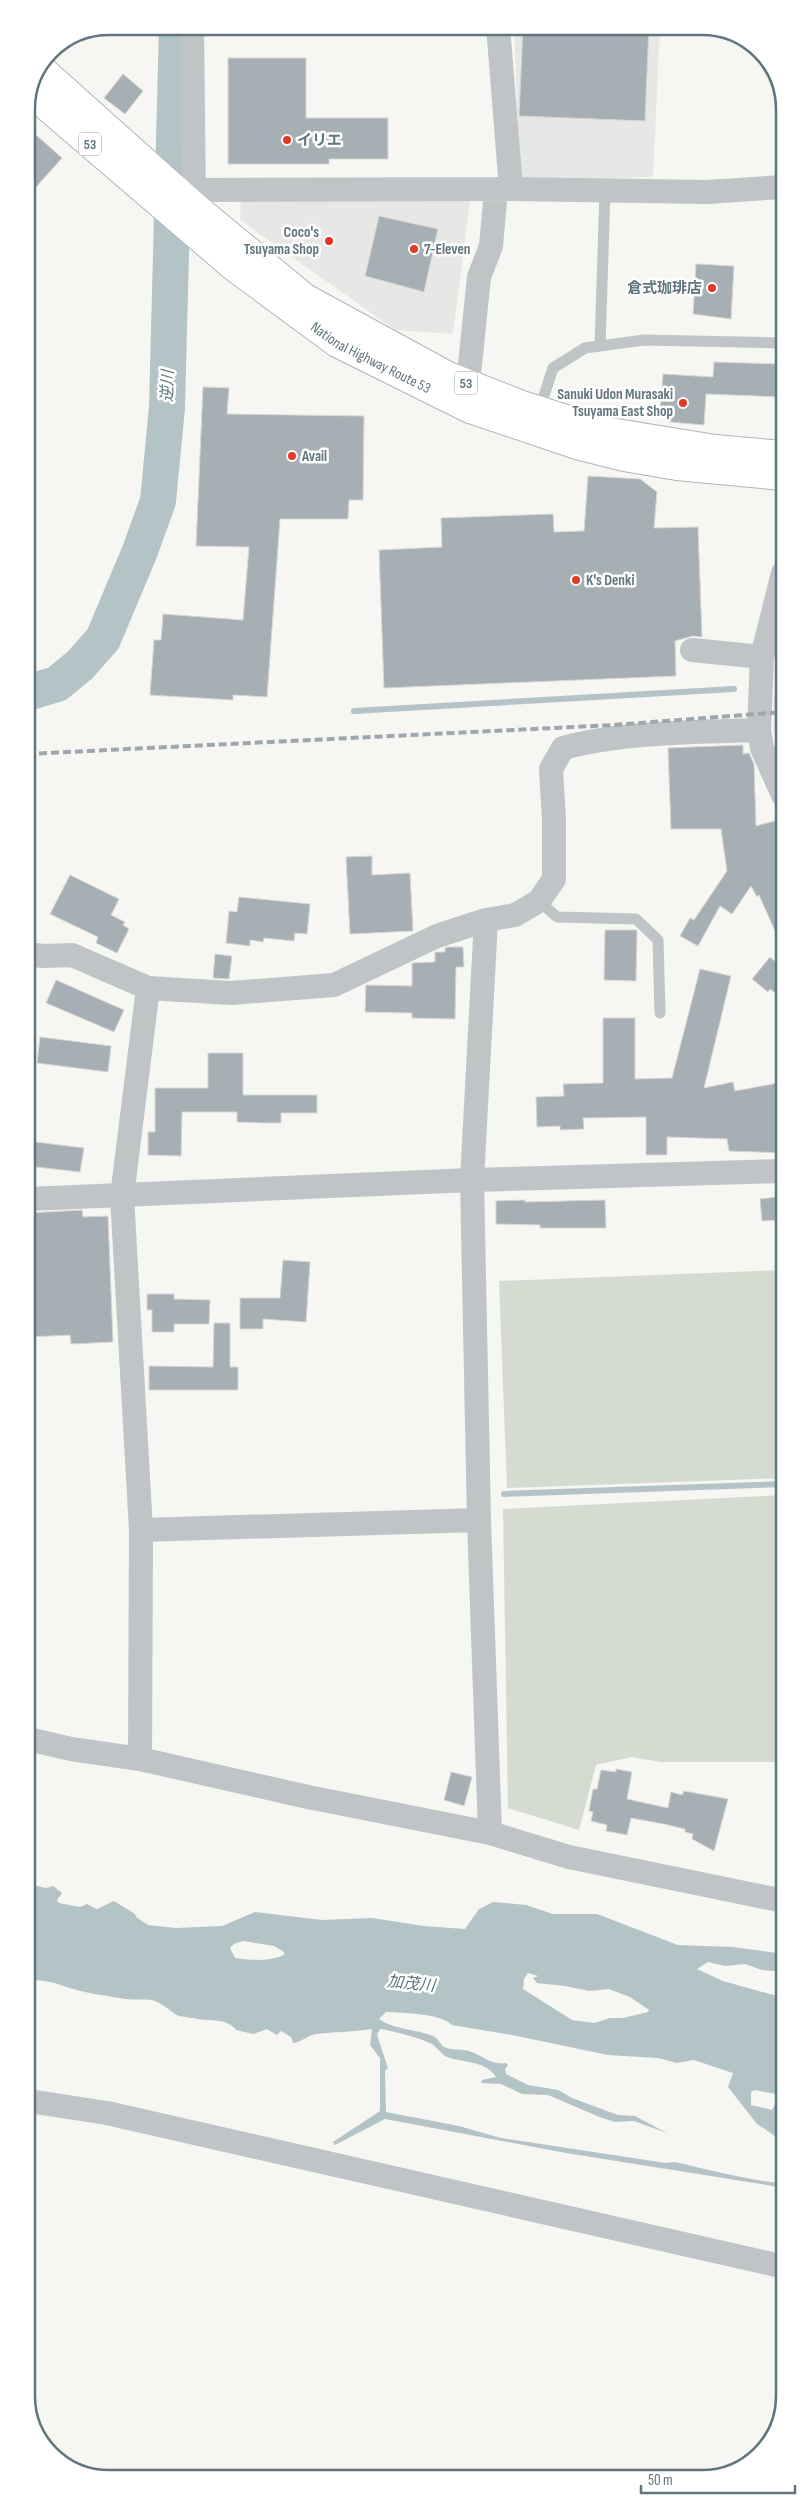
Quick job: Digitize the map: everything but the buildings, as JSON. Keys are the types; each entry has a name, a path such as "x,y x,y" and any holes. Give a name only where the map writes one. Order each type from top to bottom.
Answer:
{"highway":[{"name":"National Highway Route 53","path":"45,73 150,168 194,198 305,298 448,376 465,394"},
{"name":"National Highway Route 53","path":"36,97 234,267 337,343 536,421 580,446 624,457 677,466 776,475"},
{"name":"National Highway Route 53","path":"536,421 715,449 776,454"}],"street":[{"path":"192,35 194,198 504,190 708,192 776,187"},
{"path":"465,394 476,291 479,277 492,246 504,190 498,35"},
{"path":"776,601 762,657 759,730 762,748 776,779"},
{"path":"692,650 762,657"},
{"path":"35,954 72,955 148,988 231,993 334,985 437,936 486,920 515,915 539,901 554,879 554,820 551,769 563,748 583,743 650,736 759,730"},
{"path":"486,920 472,1180 490,1833"},
{"path":"140,1759 141,1530 122,1196 148,988"},
{"path":"35,1199 472,1180 776,1171"},
{"path":"141,1530 480,1520"},
{"path":"35,1741 71,1749 140,1759 308,1797 490,1833 569,1858 776,1899"},
{"path":"35,2101 107,2113 776,2265"}],"lane":[{"path":"600,346 605,191"},
{"path":"536,421 554,368 585,348 644,340 776,343"},
{"path":"539,901 556,917 636,919 658,940 660,1014"}],"shaded area":[{"path":"514,35 660,35 653,177 520,182"},
{"path":"471,193 453,334 395,330 240,220 241,194"},
{"path":"776,696 776,735 774,729 773,698"},
{"path":"776,1270 776,1478 507,1488 499,1281"},
{"path":"776,1495 776,1762 661,1762 631,1757 596,1765 579,1830 508,1808 503,1509"}],"water":[{"name":"加茂川","path":"35,1886 46,1888 53,1886 62,1893 57,1900 59,1903 80,1907 87,1904 97,1909 114,1901 148,1925 176,1928 222,1926 255,1912 322,1920 372,1918 424,1926 465,1929 479,1909 493,1902 526,1905 553,1914 597,1914 678,1945 733,1947 776,1953 776,1971 762,1970 745,1964 725,1966 708,1962 697,1969 723,1981 776,1996 776,2094 754,2090 751,2092 751,2105 772,2110 776,2103 776,2137 757,2124 728,2087 733,2073 694,2060 677,2063 658,2058 608,2055 512,2035 452,2025 439,2018 421,2014 386,2012 379,2019 391,2025 433,2036 444,2047 469,2051 494,2062 506,2063 508,2065 505,2069 506,2074 528,2085 558,2090 572,2098 618,2115 635,2116 667,2133 634,2121 615,2122 602,2118 548,2095 522,2094 501,2084 481,2083 482,2080 496,2077 480,2065 447,2057 432,2044 421,2040 380,2029 377,2035 388,2068 385,2071 386,2112 459,2126 501,2138 666,2163 675,2162 740,2177 776,2183 776,2187 566,2153 385,2119 335,2145 333,2142 380,2111 380,2058 370,2045 372,2029 316,2034 293,2043 291,2037 281,2031 277,2035 267,2029 253,2034 236,2030 227,2023 179,2016 152,2000 126,1999 86,1992 46,1981 35,1980","holes":["243,1941 274,1946 284,1952 284,1955 266,1960 235,1958 230,1948 234,1944","528,1973 538,1976 533,1978 537,1983 589,1991 609,1989 630,1997 649,2010 648,2012 623,2018 610,2018 594,2023 572,2020 523,1989 524,1979"]}],"waterway":[{"name":"逆川","path":"35,691 57,684 80,665 103,639 140,551 158,501 167,407 177,35"},
{"path":"354,711 734,689"},
{"path":"504,1494 776,1484"}],"railway":[{"path":"35,754 614,725 776,713"}],"place":[{"name":"イリエ","path":"287,140"},
{"name":"Coco's Tsuyama Shop","path":"329,241"},
{"name":"7-Eleven","path":"414,249"},
{"name":"倉式珈琲店","path":"712,288"},
{"name":"Sanuki Udon Murasaki Tsuyama East Shop","path":"683,403"},
{"name":"Avail","path":"292,456"},
{"name":"K's Denki","path":"576,580"}]}
